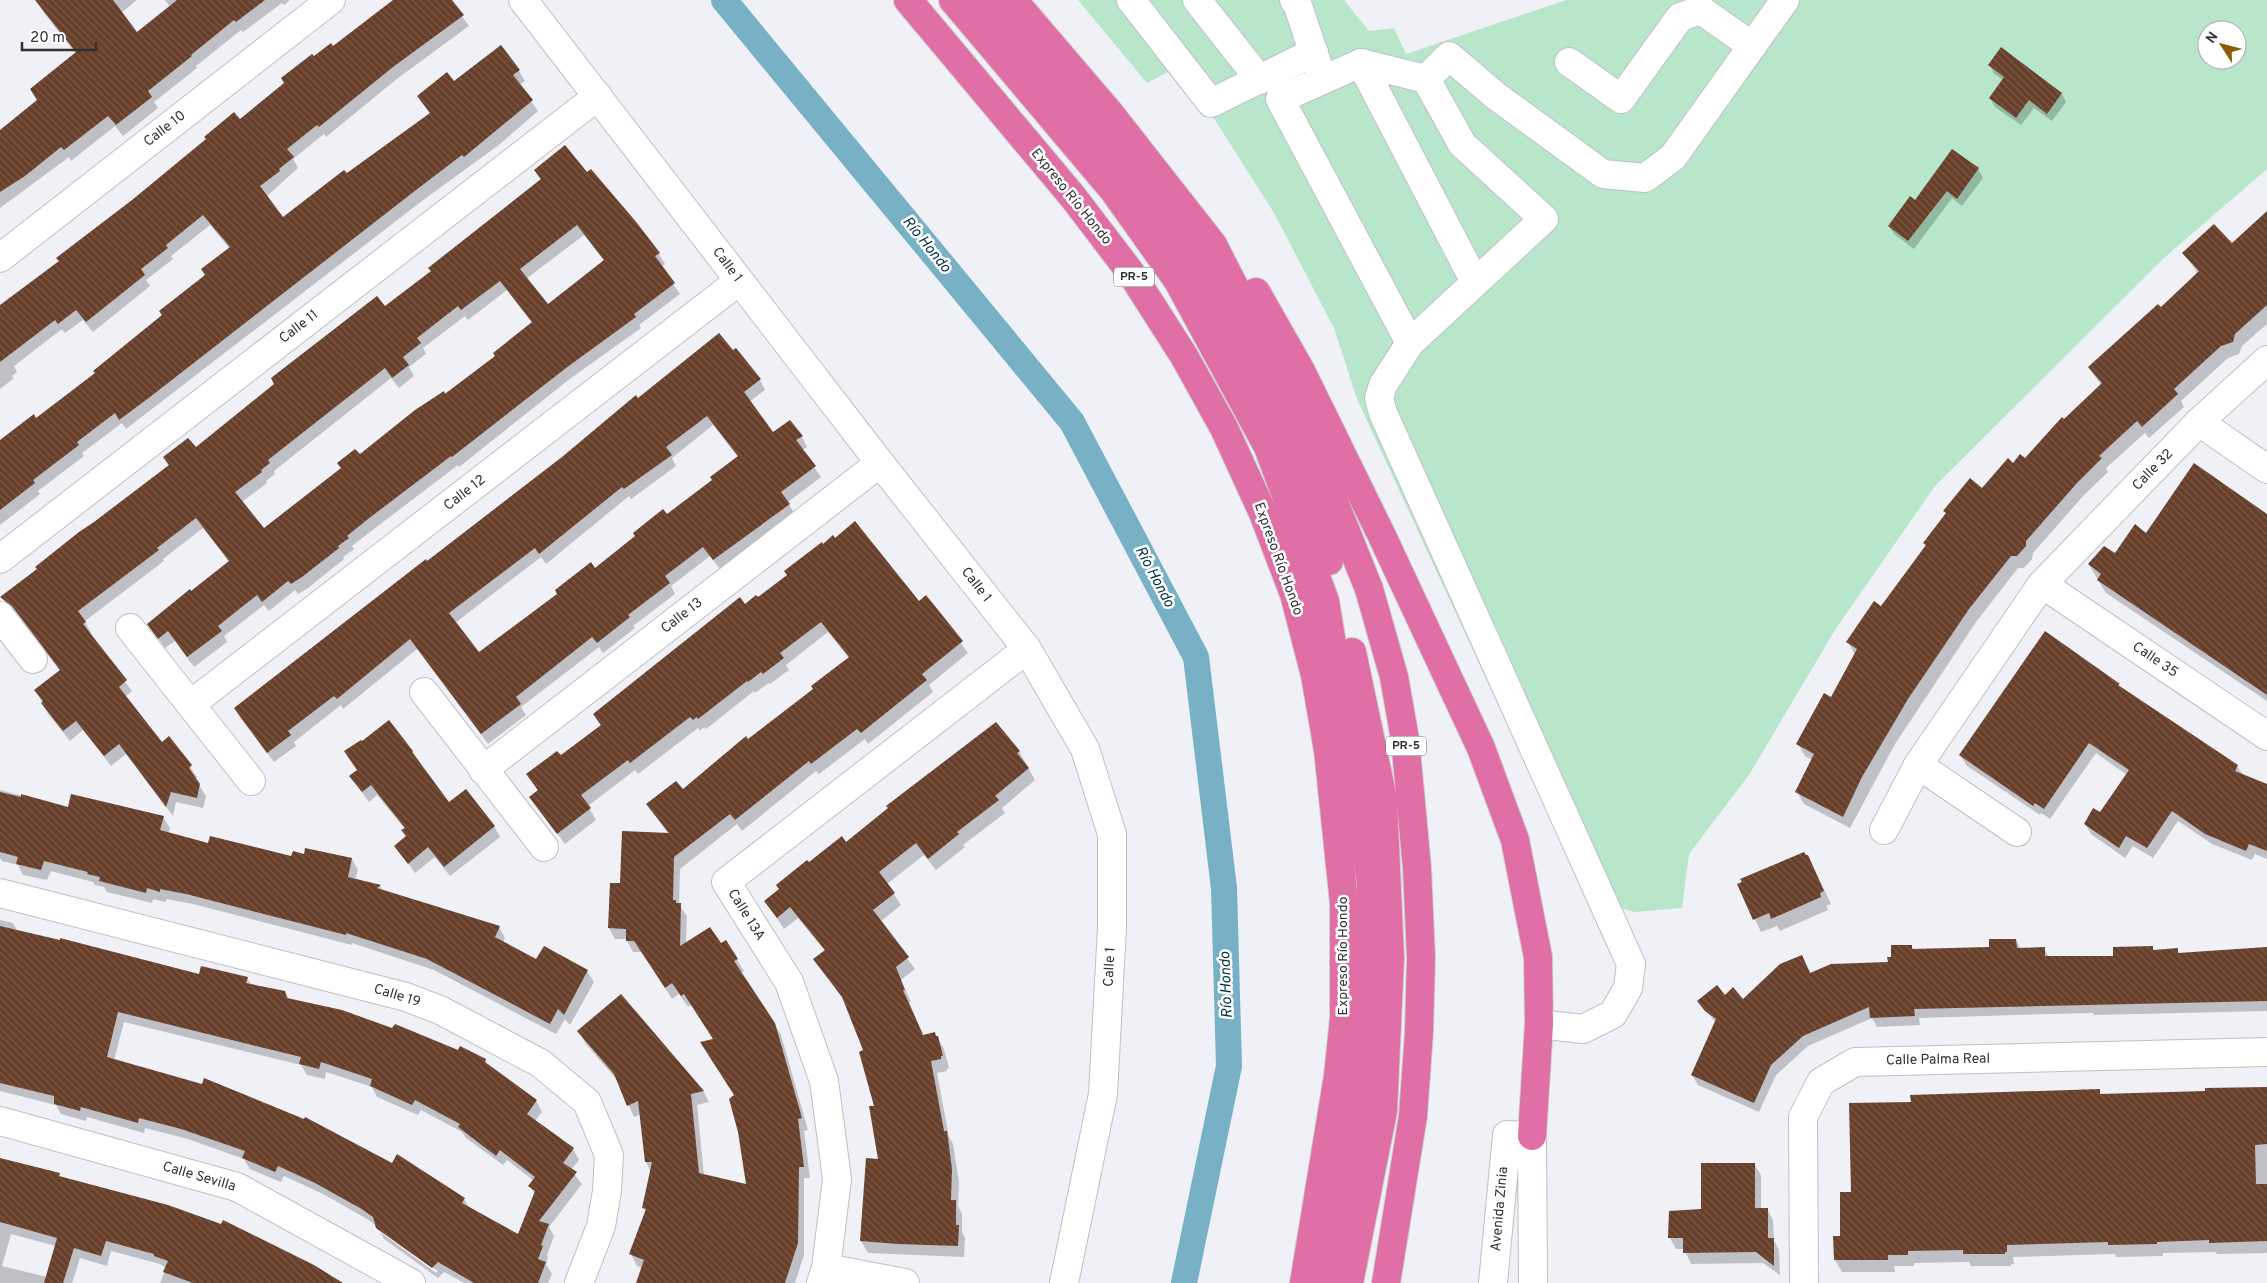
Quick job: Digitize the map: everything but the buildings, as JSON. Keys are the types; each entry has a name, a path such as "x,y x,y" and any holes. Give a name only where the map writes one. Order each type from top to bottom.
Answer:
{"highway":[{"name":"Expreso Río Hondo","path":"908,0 1073,197 1131,273 1184,356 1224,428 1263,513 1294,594 1315,675 1328,750 1344,902 1344,1018 1339,1066 1304,1283"},
{"path":"954,0 1114,192 1178,281 1268,447 1325,601 1371,883 1358,1106 1328,1283"},
{"path":"980,0 1128,179 1195,268 1255,370 1298,464 1341,597 1384,798 1390,958 1383,1111 1349,1283"},
{"name":"PR-5","path":"1013,0 1108,111 1212,245 1298,408 1369,589 1394,676 1405,739 1417,868 1421,958 1413,1116 1386,1283"},
{"path":"1212,245 1256,292 1301,371 1481,748 1515,840 1538,957 1539,1024 1519,1136"}],"street":[{"name":"Calle 10","path":"0,258 331,0"},
{"name":"Calle 1","path":"523,0 880,463 1027,649 1085,748 1112,834 1112,927 1103,1094 1064,1283"},
{"path":"1131,0 1211,103 1314,52"},
{"path":"1198,0 1260,80"},
{"path":"1294,0 1298,6 1323,80"},
{"path":"1426,79 1449,56 1496,96 1603,174 1645,178 1673,157 1785,0"},
{"path":"1569,62 1621,99 1680,17 1702,10 1752,46"},
{"path":"1361,63 1475,282"},
{"path":"1410,343 1280,99 1361,63 1426,79 1462,144 1544,218 1410,343 1383,385 1380,398 1383,413 1630,964 1628,988 1614,1014 1583,1030 1539,1024"},
{"name":"Calle 11","path":"0,559 598,96"},
{"name":"Calle 12","path":"191,704 739,281"},
{"name":"Calle 32","path":"1884,830 1918,765 2042,584 2199,422 2267,360"},
{"path":"2199,422 2267,469"},
{"name":"Calle 13","path":"483,770 880,463"},
{"name":"Calle 35","path":"2042,584 2267,736"},
{"path":"0,616 33,658"},
{"path":"130,628 251,781"},
{"name":"Calle 13A","path":"823,1276 836,1179 824,1081 789,982 726,882 1027,649"},
{"path":"424,692 544,847"},
{"path":"1918,765 2017,832"},
{"name":"Calle 19","path":"0,893 406,997 440,1010 540,1063 587,1102 609,1155 607,1191 601,1226 579,1283"},
{"name":"Calle Palma Real","path":"1804,1283 1803,1117 1821,1082 1855,1062 2267,1052"},
{"name":"Calle Sevilla","path":"0,1121 237,1187 411,1283"},
{"name":"Avenida Zinia","path":"1493,1283 1519,1136"},
{"name":"Avenida Zinia","path":"1519,1136 1533,1283"},
{"path":"823,1276 905,1283"}],"green space":[{"path":"1078,0 1344,0 1369,31 1394,28 1406,54 1566,0 2267,0 2267,169 2164,258 1935,486 1835,630 1749,775 1689,854 1682,908 1635,912 1591,899 1573,867 1357,399 1334,328 1274,213 1213,117 1174,69 1147,83"}],"waterway":[{"name":"Río Hondo","path":"724,0 1072,422 1196,657 1224,888 1229,1066 1184,1283"}]}
